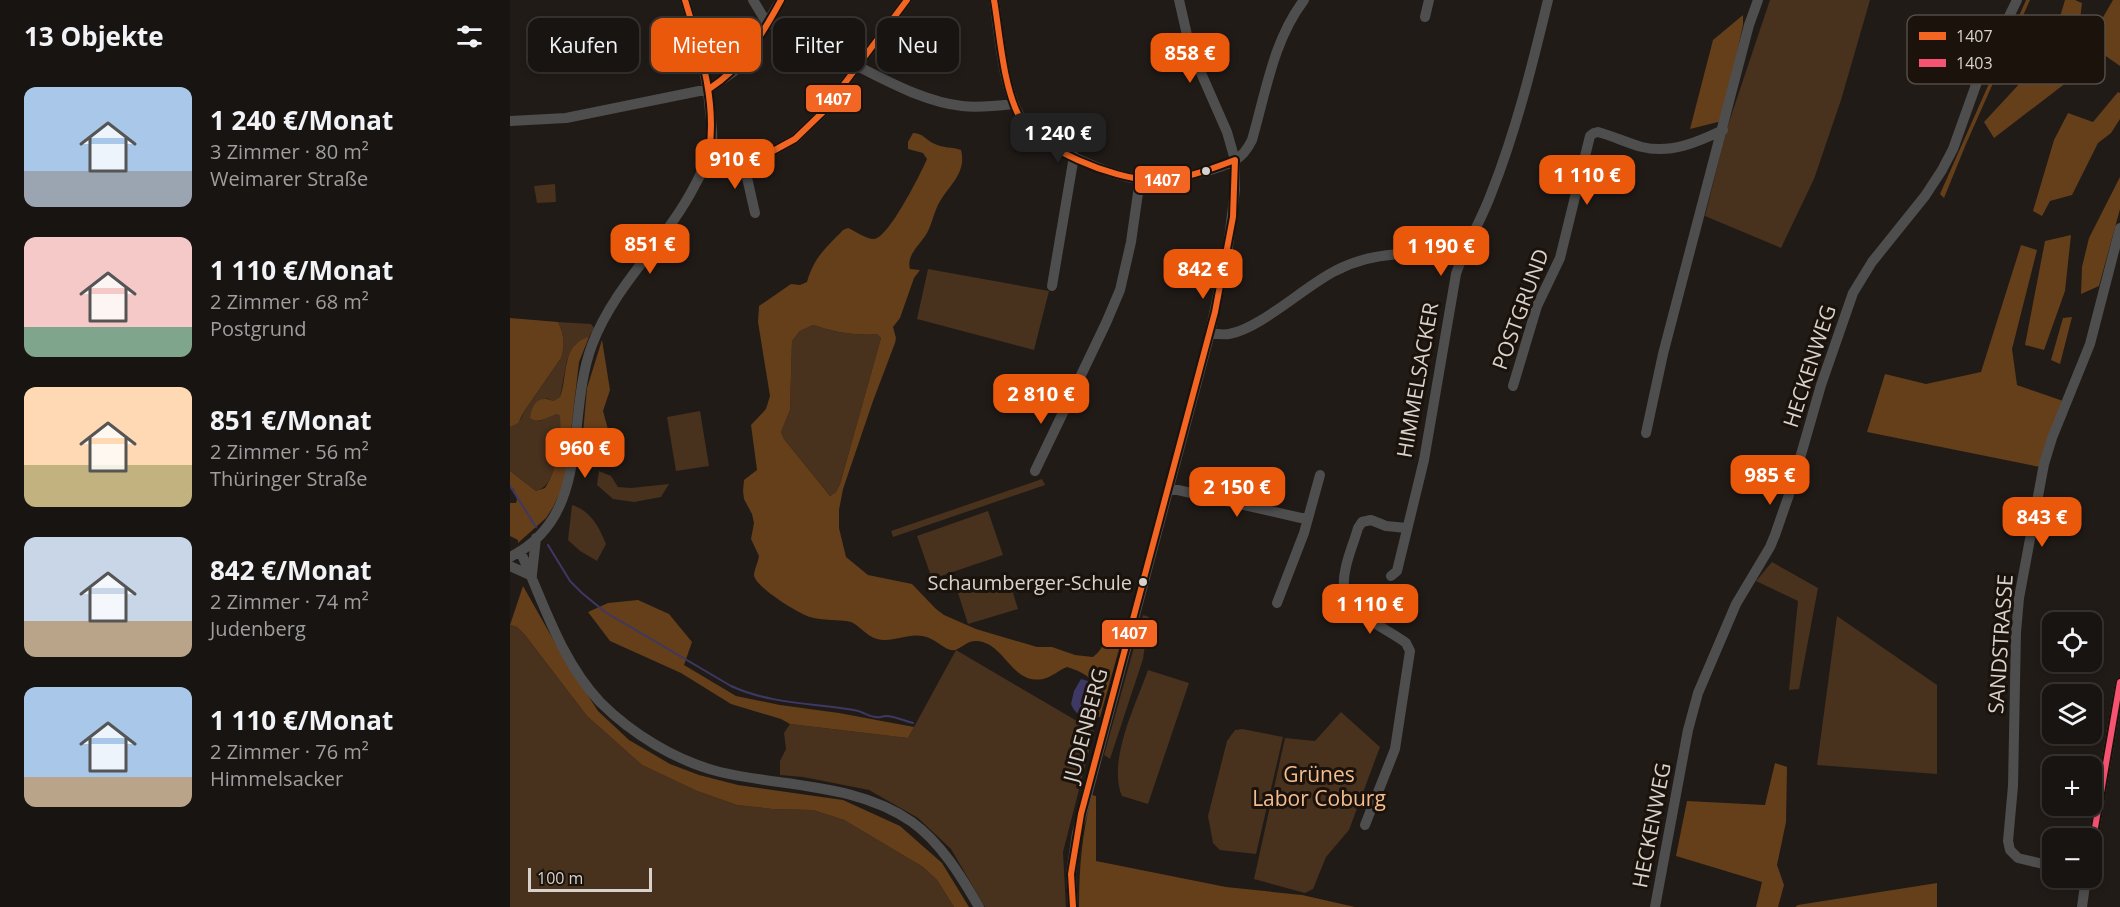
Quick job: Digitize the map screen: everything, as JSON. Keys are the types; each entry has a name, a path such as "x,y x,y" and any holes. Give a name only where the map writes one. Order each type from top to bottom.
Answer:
{"street":[{"path":"685,0 705,70 712,131 710,153 670,228 621,290 601,325 582,379 569,481 556,513 536,538 515,554 532,576 552,628 573,666 602,704 630,728 660,747 706,768 845,793 884,806 912,822 935,843 979,907"},
{"path":"753,0 768,25"},
{"path":"510,121 550,120 628,107 708,89 733,72 768,25 781,0"},
{"path":"865,55 907,0"},
{"path":"994,0 1009,90 1013,104 1030,130 1047,143 1106,171 1152,180 1213,169 1235,160 1247,150 1252,140 1275,54 1288,23 1304,0"},
{"name":"JUDENBERG","path":"1073,907 1071,874 1082,814 1210,333 1228,247 1236,190 1235,160 1221,116 1190,48 1179,0"},
{"path":"1425,17 1429,0"},
{"name":"HIMMELSACKER","path":"1391,576 1397,571 1424,460 1451,294 1460,260 1491,196 1524,100 1548,0"},
{"path":"1646,433 1663,354 1749,25 1758,0"},
{"name":"HECKENWEG","path":"2010,15 2017,0"},
{"path":"865,70 934,100 959,106 1013,104"},
{"path":"710,153 726,159 743,160 773,151 795,139 824,111 853,72"},
{"name":"HECKENWEG","path":"1655,907 1688,730 1698,693 1736,604 1775,535 1792,486 1825,372 1853,293 1872,262 1925,196 1942,170 1953,149 1976,84"},
{"name":"POSTGRUND","path":"1513,386 1537,306 1559,262 1590,136 1598,132 1644,147 1672,148 1696,143 1723,130"},
{"path":"1052,286 1074,156"},
{"path":"743,160 755,213"},
{"path":"1035,471 1117,297 1130,250 1140,179"},
{"name":"SANDSTRASSE","path":"2042,864 2018,858 2012,854 2008,841 2013,786 2016,632 2019,598 2044,464 2063,409 2090,344 2120,228"},
{"path":"1210,333 1227,335 1238,332 1332,272 1362,260 1406,254 1434,255 1460,260"},
{"path":"1277,603 1308,518 1320,475"},
{"path":"1169,488 1308,518"},
{"path":"1365,825 1395,748 1410,651 1406,643 1354,608 1344,592 1345,574 1358,528 1364,520 1371,520 1386,526 1407,528"},
{"path":"532,576 536,538"},
{"path":"510,566 532,576"},
{"path":"2095,828 2120,682"},
{"path":"2082,907 2085,888"}],"green space":[{"path":"1770,0 1870,0 1841,100 1814,179 1781,248 1705,216 1726,131"},
{"path":"555,184 556,202 537,203 534,186"},
{"path":"928,269 1049,291 1034,350 917,319"},
{"path":"558,322 591,324 594,328 589,337 576,344 567,360 560,397 553,401 546,398 539,421 557,414 560,416 559,447 550,480 536,491 510,471 510,427 521,419 561,358 563,340"},
{"path":"813,325 845,333 877,334 881,338 840,484 836,492 830,496 784,439 781,432 790,410 792,341 800,331"},
{"path":"700,411 709,466 676,471 667,417"},
{"path":"599,471 611,476 618,487 669,484 661,497 634,502 613,499 597,485"},
{"path":"1042,479 1045,485 893,537 891,531"},
{"path":"572,505 589,515 606,544 597,561 580,551 568,540"},
{"path":"988,511 1003,555 932,579 917,536"},
{"path":"1772,562 1818,588 1799,689 1789,690 1798,601 1756,581"},
{"path":"1008,577 1018,609 968,624 958,593"},
{"path":"1143,615 1149,617 1143,659 1110,759 1104,755"},
{"path":"1837,616 1937,685 1937,774 1817,765"},
{"path":"510,625 517,627 525,635 587,716 642,765 697,791 737,805 813,810 844,820 923,867 937,880 954,907 510,907"},
{"path":"956,650 1094,731 1063,852 1066,907 985,907 951,849 918,818 869,790 803,777 780,775 780,761 786,749 784,733 790,724 908,738"},
{"path":"1148,670 1189,683 1148,804 1122,796 1118,782 1118,767 1125,733"},
{"name":"Grünes Labor Coburg","path":"1341,712 1380,747 1349,830 1326,857 1313,889 1305,893 1254,879 1285,738 1315,741"},
{"path":"1242,729 1283,737 1256,854 1220,850 1213,843 1208,816 1227,741 1235,730"}],"shaded area":[{"path":"2026,0 2030,0 2023,15 2019,15"},
{"path":"2065,0 2082,3 2081,15 2060,15"},
{"path":"2113,0 2120,0 2120,66 2105,56 2104,15"},
{"path":"1743,15 1743,25 1722,121 1690,129 1713,40"},
{"path":"1989,84 1993,84 1944,198 1940,194"},
{"path":"2019,84 2064,84 1994,138 1984,122"},
{"path":"2118,92 2120,93 2120,119 2111,133 2098,143 2072,195 2050,201 2042,216 2033,211 2054,140 2068,113 2093,122"},
{"path":"913,133 938,145 961,150 962,165 939,203 927,233 910,259 910,269 920,270 914,278 900,318 893,327 895,343 843,489 839,510 839,528 846,557 868,575 912,584 944,615 976,629 1037,647 1052,647 1075,655 1093,657 1114,630 1118,626 1121,627 1123,635 1100,717 1095,717 1092,708 1091,681 1080,672 1067,667 1046,678 1032,679 1015,670 986,643 972,641 954,650 917,635 888,640 877,639 869,636 851,622 804,615 768,592 754,574 759,556 751,539 754,523 743,491 744,480 757,470 751,425 766,409 770,396 758,322 759,306 791,284 800,285 807,282 817,259 843,230 848,228 871,239 880,236 904,204 927,159 923,153 908,149 908,142","holes":["813,325 852,334 877,334 881,338 840,484 836,492 830,496 784,439 781,432 790,410 792,341 800,331"]},
{"path":"2120,177 2120,209 2099,286 2081,294 2082,267 2089,238"},
{"path":"2071,235 2065,291 2044,350 2025,345 2045,241"},
{"path":"2021,245 2037,250 2012,349 2017,385 2063,401 2040,467 1867,432 1885,374 1926,384 1981,372"},
{"path":"2072,317 2060,364 2051,360 2063,318"},
{"path":"510,318 558,322 563,335 563,345 561,358 518,423 510,427"},
{"path":"589,337 579,362 565,483 546,518 518,543 518,540 510,536 510,503 516,503 517,499 510,485 510,471 536,491 545,488 550,480 558,453 560,416 557,414 533,420 530,418 531,413 534,405 540,400 553,401 560,397 570,354 580,341"},
{"path":"602,340 610,390 603,411 609,433 592,464 580,467 587,388"},
{"path":"523,586 563,657 598,711 629,740 670,764 699,775 738,785 843,800 900,826 942,863 969,907 954,907 937,880 923,867 844,820 813,810 737,805 697,791 642,765 587,716 525,635 517,627 510,625"},
{"path":"638,600 669,614 692,642 684,665 736,696 914,727 908,738 790,724 781,719 731,704 681,673 610,641 588,612 608,603"},
{"path":"1081,679 1088,681 1089,714 1078,713 1071,704 1074,691"},
{"path":"1775,763 1787,767 1786,822 1777,865 1784,885 1778,907 1756,907 1762,882 1676,856 1687,801 1765,805"},
{"path":"1092,795 1096,796 1096,861 1226,887 1302,895 1355,907 1079,907 1082,851"},
{"path":"1937,883 1937,907 1795,907 1798,905"}],"waterway":[{"path":"510,486 536,527"},
{"path":"548,545 570,581 605,612 731,686 776,700 854,710 873,717 889,716 913,723"}],"transit line":[{"name":"1407","path":"685,0 709,94 711,114 709,153 726,159 743,160 773,151 795,139 824,111 907,0"},
{"name":"1407","path":"709,89 732,71 751,49 781,0"},
{"name":"1407","path":"994,0 1009,90 1019,116 1042,140 1098,168 1151,180 1183,177 1235,160 1233,217 1215,312 1081,814 1071,874 1073,907"},
{"name":"1403","path":"2095,828 2120,682"}],"place":[{"name":"Schaumberger-Schule","path":"1143,582"}]}
